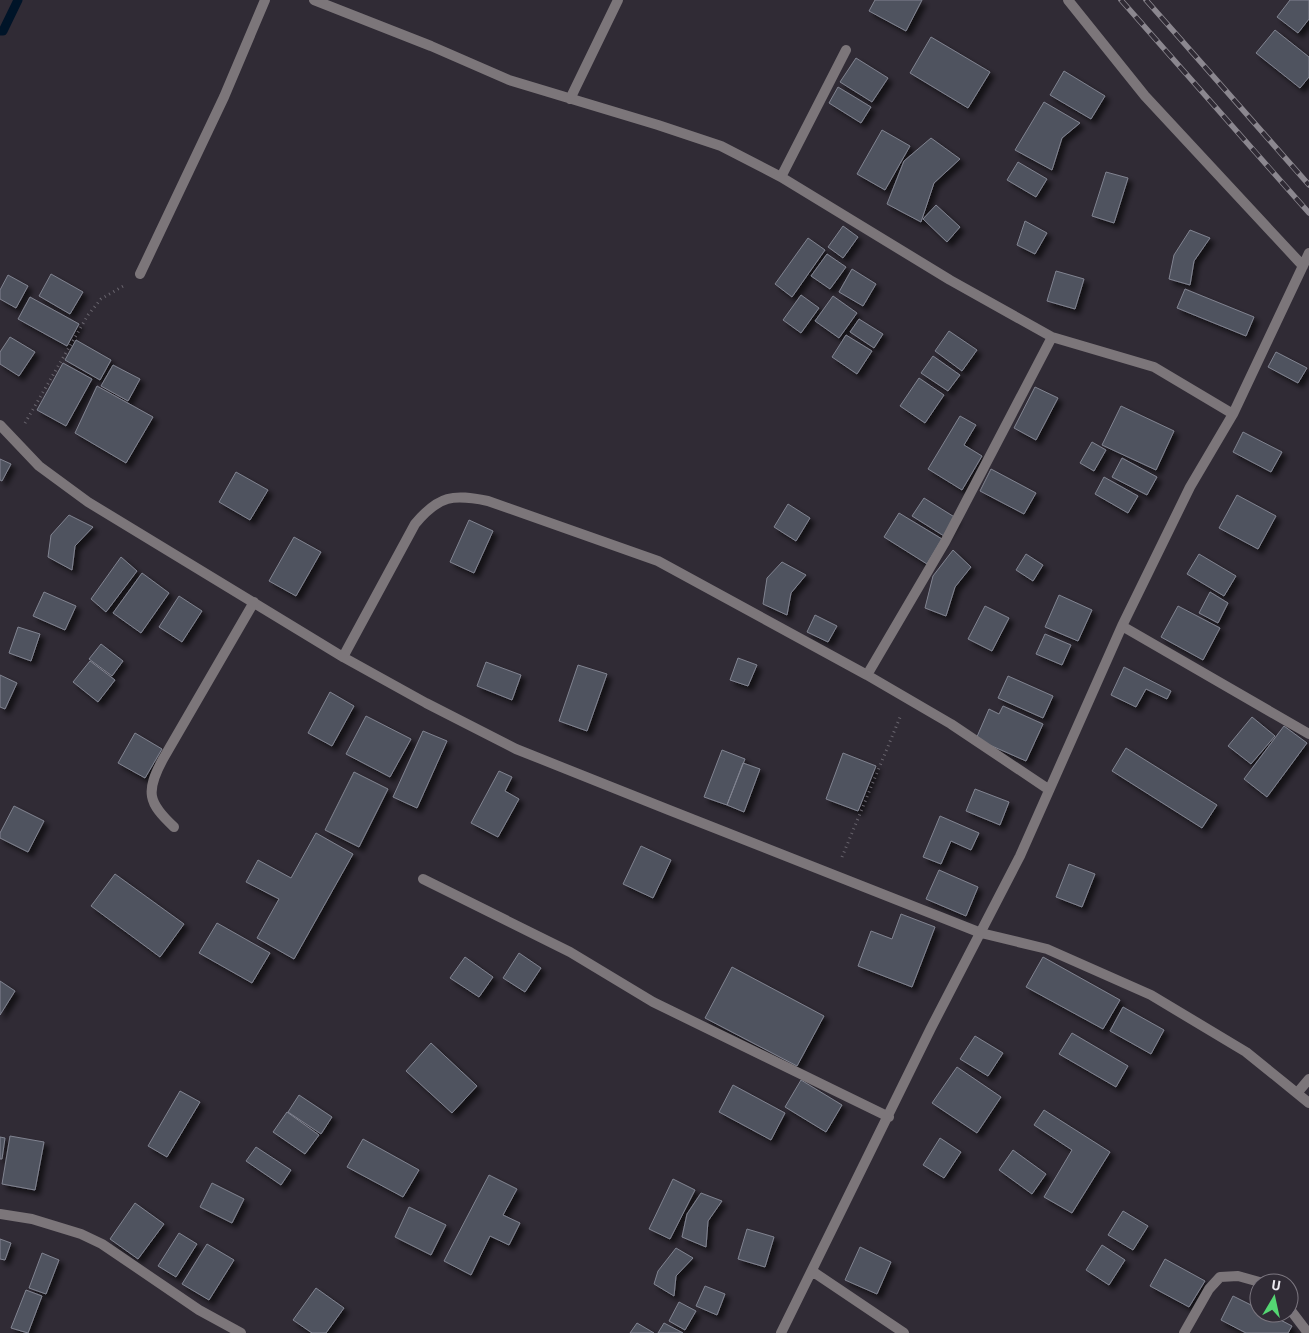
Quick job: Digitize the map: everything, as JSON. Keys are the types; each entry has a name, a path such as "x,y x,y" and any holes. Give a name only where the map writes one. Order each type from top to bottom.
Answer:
{"street":[{"path":"140,274 224,97 265,0"},
{"path":"314,0 431,46 509,80 658,124 721,146 781,176 950,280 1052,337 1154,367 1233,414"},
{"path":"570,99 618,0"},
{"path":"1068,0 1145,96 1303,266"},
{"path":"781,176 846,50"},
{"path":"780,1333 889,1117 931,1028 1020,856 1048,788 1122,626 1190,487 1233,414 1309,253"},
{"path":"867,674 945,542 1052,337"},
{"path":"0,426 39,466 88,502 343,657 426,703 516,749 981,933 1047,949 1151,995 1246,1052 1298,1092 1309,1103"},
{"path":"343,657 415,524 429,508 445,498 464,496 488,501 658,561 867,674 907,700 951,724 1048,788"},
{"path":"174,827 157,812 152,798 152,784 163,759 254,602"},
{"path":"1122,626 1309,734"},
{"path":"423,879 570,952 653,1002 889,1117"},
{"path":"1298,1092 1309,1079"},
{"path":"0,1214 32,1219 73,1231 102,1244 199,1310 240,1333"},
{"path":"812,1271 904,1333"},
{"path":"1184,1333 1209,1289 1220,1277 1238,1276 1249,1279"},
{"path":"1299,1321 1308,1333"}],"path":[{"path":"14,441 88,315 101,299 131,282 140,274"},
{"path":"835,874 907,700"}],"building":[{"path":"875,0 922,0 906,31 869,11"},
{"path":"1290,0 1309,0 1309,19 1298,33 1277,17"},
{"path":"1275,30 1309,57 1309,77 1300,88 1256,53"},
{"path":"931,37 990,72 968,108 910,73"},
{"path":"856,58 888,78 872,102 840,82"},
{"path":"1064,71 1105,96 1091,119 1050,95"},
{"path":"838,87 871,107 861,123 829,103"},
{"path":"1044,102 1080,123 1062,138 1052,170 1015,150"},
{"path":"882,130 910,146 885,190 857,174"},
{"path":"931,138 960,159 934,183 921,222 887,204 904,161"},
{"path":"1018,162 1047,179 1036,197 1007,180"},
{"path":"1106,172 1128,178 1114,223 1092,216"},
{"path":"936,205 960,227 947,242 923,219"},
{"path":"1025,221 1047,233 1035,254 1017,245"},
{"path":"843,226 858,237 843,258 828,247"},
{"path":"1190,230 1210,238 1194,261 1190,285 1169,279 1174,255"},
{"path":"808,238 825,250 792,297 775,284"},
{"path":"827,254 846,267 830,289 811,276"},
{"path":"852,269 876,284 863,306 839,292"},
{"path":"1056,271 1084,279 1075,309 1047,301"},
{"path":"51,274 83,292 70,314 39,296"},
{"path":"8,275 28,286 16,308 0,299 0,290"},
{"path":"1185,289 1254,317 1246,336 1177,308"},
{"path":"801,295 819,308 801,333 783,320"},
{"path":"833,296 857,313 839,338 815,321"},
{"path":"30,297 79,324 67,346 18,319"},
{"path":"859,319 883,334 874,348 850,332"},
{"path":"949,331 977,350 962,371 935,351"},
{"path":"846,335 872,351 857,374 832,357"},
{"path":"10,337 35,352 19,376 0,364 0,352"},
{"path":"76,340 111,360 100,380 65,360"},
{"path":"1276,352 1307,368 1298,383 1268,367"},
{"path":"933,356 960,375 948,391 921,373"},
{"path":"63,363 92,379 66,426 37,410"},
{"path":"113,365 140,379 128,401 101,386"},
{"path":"919,378 944,395 925,423 900,406"},
{"path":"97,386 153,417 126,463 75,433"},
{"path":"1035,387 1058,398 1036,440 1014,428"},
{"path":"1121,406 1174,431 1156,470 1102,445"},
{"path":"960,416 976,425 964,445 982,456 962,490 928,469"},
{"path":"1243,432 1282,452 1271,472 1233,452"},
{"path":"1092,442 1106,450 1094,471 1080,463"},
{"path":"1122,458 1157,477 1147,495 1112,477"},
{"path":"0,459 11,464 2,481 0,480"},
{"path":"991,469 1036,493 1024,514 980,491"},
{"path":"236,472 268,490 250,520 219,502"},
{"path":"1104,477 1138,496 1128,513 1095,494"},
{"path":"1237,495 1276,516 1258,549 1219,528"},
{"path":"924,498 956,518 944,536 912,516"},
{"path":"788,504 810,518 796,541 774,527"},
{"path":"899,513 942,539 927,564 884,537"},
{"path":"69,515 93,527 75,546 72,570 48,557 51,535"},
{"path":"469,520 493,531 474,573 450,562"},
{"path":"294,537 321,552 296,596 269,581"},
{"path":"953,550 971,567 955,587 946,616 925,608 933,576"},
{"path":"1026,554 1043,565 1033,581 1016,570"},
{"path":"1199,554 1236,576 1224,596 1187,574"},
{"path":"121,557 137,571 106,612 91,599"},
{"path":"782,562 806,575 791,593 787,615 763,604 767,578"},
{"path":"142,573 169,593 141,633 113,613"},
{"path":"44,592 76,606 65,630 33,616"},
{"path":"1210,592 1228,603 1218,623 1199,613"},
{"path":"1059,595 1092,610 1078,641 1045,627"},
{"path":"179,596 202,611 182,642 159,627"},
{"path":"985,606 1009,618 992,651 968,639"},
{"path":"1178,606 1220,628 1203,660 1161,637"},
{"path":"815,615 837,626 828,642 807,632"},
{"path":"18,627 40,634 31,661 9,653"},
{"path":"1045,634 1071,645 1062,665 1036,654"},
{"path":"101,644 123,661 112,676 89,659"},
{"path":"738,658 757,665 748,686 730,680"},
{"path":"90,661 115,680 98,702 73,682"},
{"path":"486,662 521,675 512,700 477,686"},
{"path":"578,665 607,674 587,731 559,721"},
{"path":"1124,667 1171,691 1167,699 1146,689 1136,707 1111,695"},
{"path":"0,675 17,683 5,709 0,707"},
{"path":"1008,676 1053,696 1043,718 998,698"},
{"path":"330,692 354,706 332,746 308,733"},
{"path":"1003,706 1043,724 1026,761 976,739 989,709 999,714"},
{"path":"366,716 411,739 390,777 346,754"},
{"path":"1252,717 1275,736 1251,764 1228,746"},
{"path":"1284,726 1307,743 1267,797 1244,779"},
{"path":"423,731 447,741 417,808 393,797"},
{"path":"135,733 162,749 145,778 118,763"},
{"path":"1126,748 1217,805 1202,828 1112,771"},
{"path":"722,750 745,759 727,805 704,797"},
{"path":"843,753 876,766 858,811 826,799"},
{"path":"743,763 760,769 744,812 727,805"},
{"path":"499,771 512,777 505,791 519,799 498,837 471,823"},
{"path":"354,772 388,789 359,847 325,830"},
{"path":"975,789 1009,802 1000,825 966,811"},
{"path":"14,806 44,821 28,852 0,838 0,833"},
{"path":"940,816 979,833 971,850 951,841 941,864 923,857"},
{"path":"316,833 353,854 294,959 257,938 279,899 246,882 258,860 291,878"},
{"path":"641,846 671,860 653,898 623,884"},
{"path":"1069,864 1095,874 1082,907 1056,897"},
{"path":"939,870 978,887 966,916 926,899"},
{"path":"115,874 184,924 160,957 91,906"},
{"path":"901,914 935,927 912,987 858,966 871,931 892,939"},
{"path":"217,923 270,953 252,983 199,953"},
{"path":"519,953 541,968 525,992 503,978"},
{"path":"465,957 493,977 479,997 450,978"},
{"path":"1043,957 1120,1000 1103,1029 1026,987"},
{"path":"732,967 824,1016 797,1066 705,1018"},
{"path":"0,981 15,991 0,1015"},
{"path":"1123,1007 1164,1030 1151,1054 1110,1031"},
{"path":"1072,1033 1128,1066 1116,1087 1059,1054"},
{"path":"975,1036 1003,1053 988,1076 960,1059"},
{"path":"431,1043 477,1086 452,1113 406,1071"},
{"path":"957,1067 1001,1097 977,1133 932,1103"},
{"path":"801,1080 842,1105 826,1132 785,1107"},
{"path":"733,1085 785,1113 771,1140 719,1112"},
{"path":"180,1091 200,1102 167,1157 148,1146"},
{"path":"299,1095 332,1117 321,1134 288,1112"},
{"path":"1044,1110 1110,1152 1072,1213 1044,1197 1072,1150 1034,1125"},
{"path":"287,1112 319,1135 305,1154 273,1132"},
{"path":"10,1136 44,1142 35,1190 2,1184"},
{"path":"0,1137 5,1138 2,1159 0,1159"},
{"path":"940,1138 961,1152 944,1178 923,1165"},
{"path":"363,1139 419,1170 403,1197 347,1167"},
{"path":"256,1147 291,1170 281,1185 246,1161"},
{"path":"1013,1150 1046,1174 1032,1194 999,1170"},
{"path":"489,1175 517,1189 503,1215 520,1223 509,1245 490,1236 471,1275 444,1261"},
{"path":"673,1179 695,1190 670,1239 649,1229"},
{"path":"212,1183 244,1199 232,1223 200,1207"},
{"path":"701,1193 722,1201 708,1221 706,1247 682,1237 687,1214"},
{"path":"135,1203 164,1224 138,1259 110,1239"},
{"path":"409,1207 446,1225 431,1255 395,1237"},
{"path":"1123,1211 1148,1226 1133,1250 1108,1235"},
{"path":"747,1229 774,1237 765,1267 738,1259"},
{"path":"179,1233 197,1244 176,1277 158,1266"},
{"path":"0,1239 11,1243 5,1260 0,1259"},
{"path":"207,1244 234,1260 209,1300 182,1284"},
{"path":"1102,1245 1125,1260 1109,1285 1086,1270"},
{"path":"860,1247 891,1262 877,1294 845,1280"},
{"path":"676,1248 693,1258 676,1276 674,1296 654,1284 658,1271"},
{"path":"42,1253 59,1260 46,1294 29,1288"},
{"path":"1165,1259 1205,1281 1189,1307 1150,1286"},
{"path":"705,1286 725,1294 717,1315 696,1306"},
{"path":"316,1288 344,1308 326,1333 312,1333 293,1320"},
{"path":"26,1290 42,1296 28,1333 11,1328"},
{"path":"1233,1296 1249,1304 1249,1323 1286,1323 1292,1326 1288,1333 1246,1333 1221,1320"},
{"path":"679,1302 696,1311 685,1330 669,1321"},
{"path":"637,1323 654,1333 630,1333"},
{"path":"664,1323 683,1333 658,1333"}],"waterway":[{"path":"0,31 3,31 18,0"}],"railway":[{"path":"1121,0 1309,213"},
{"path":"1146,0 1309,185"}]}
